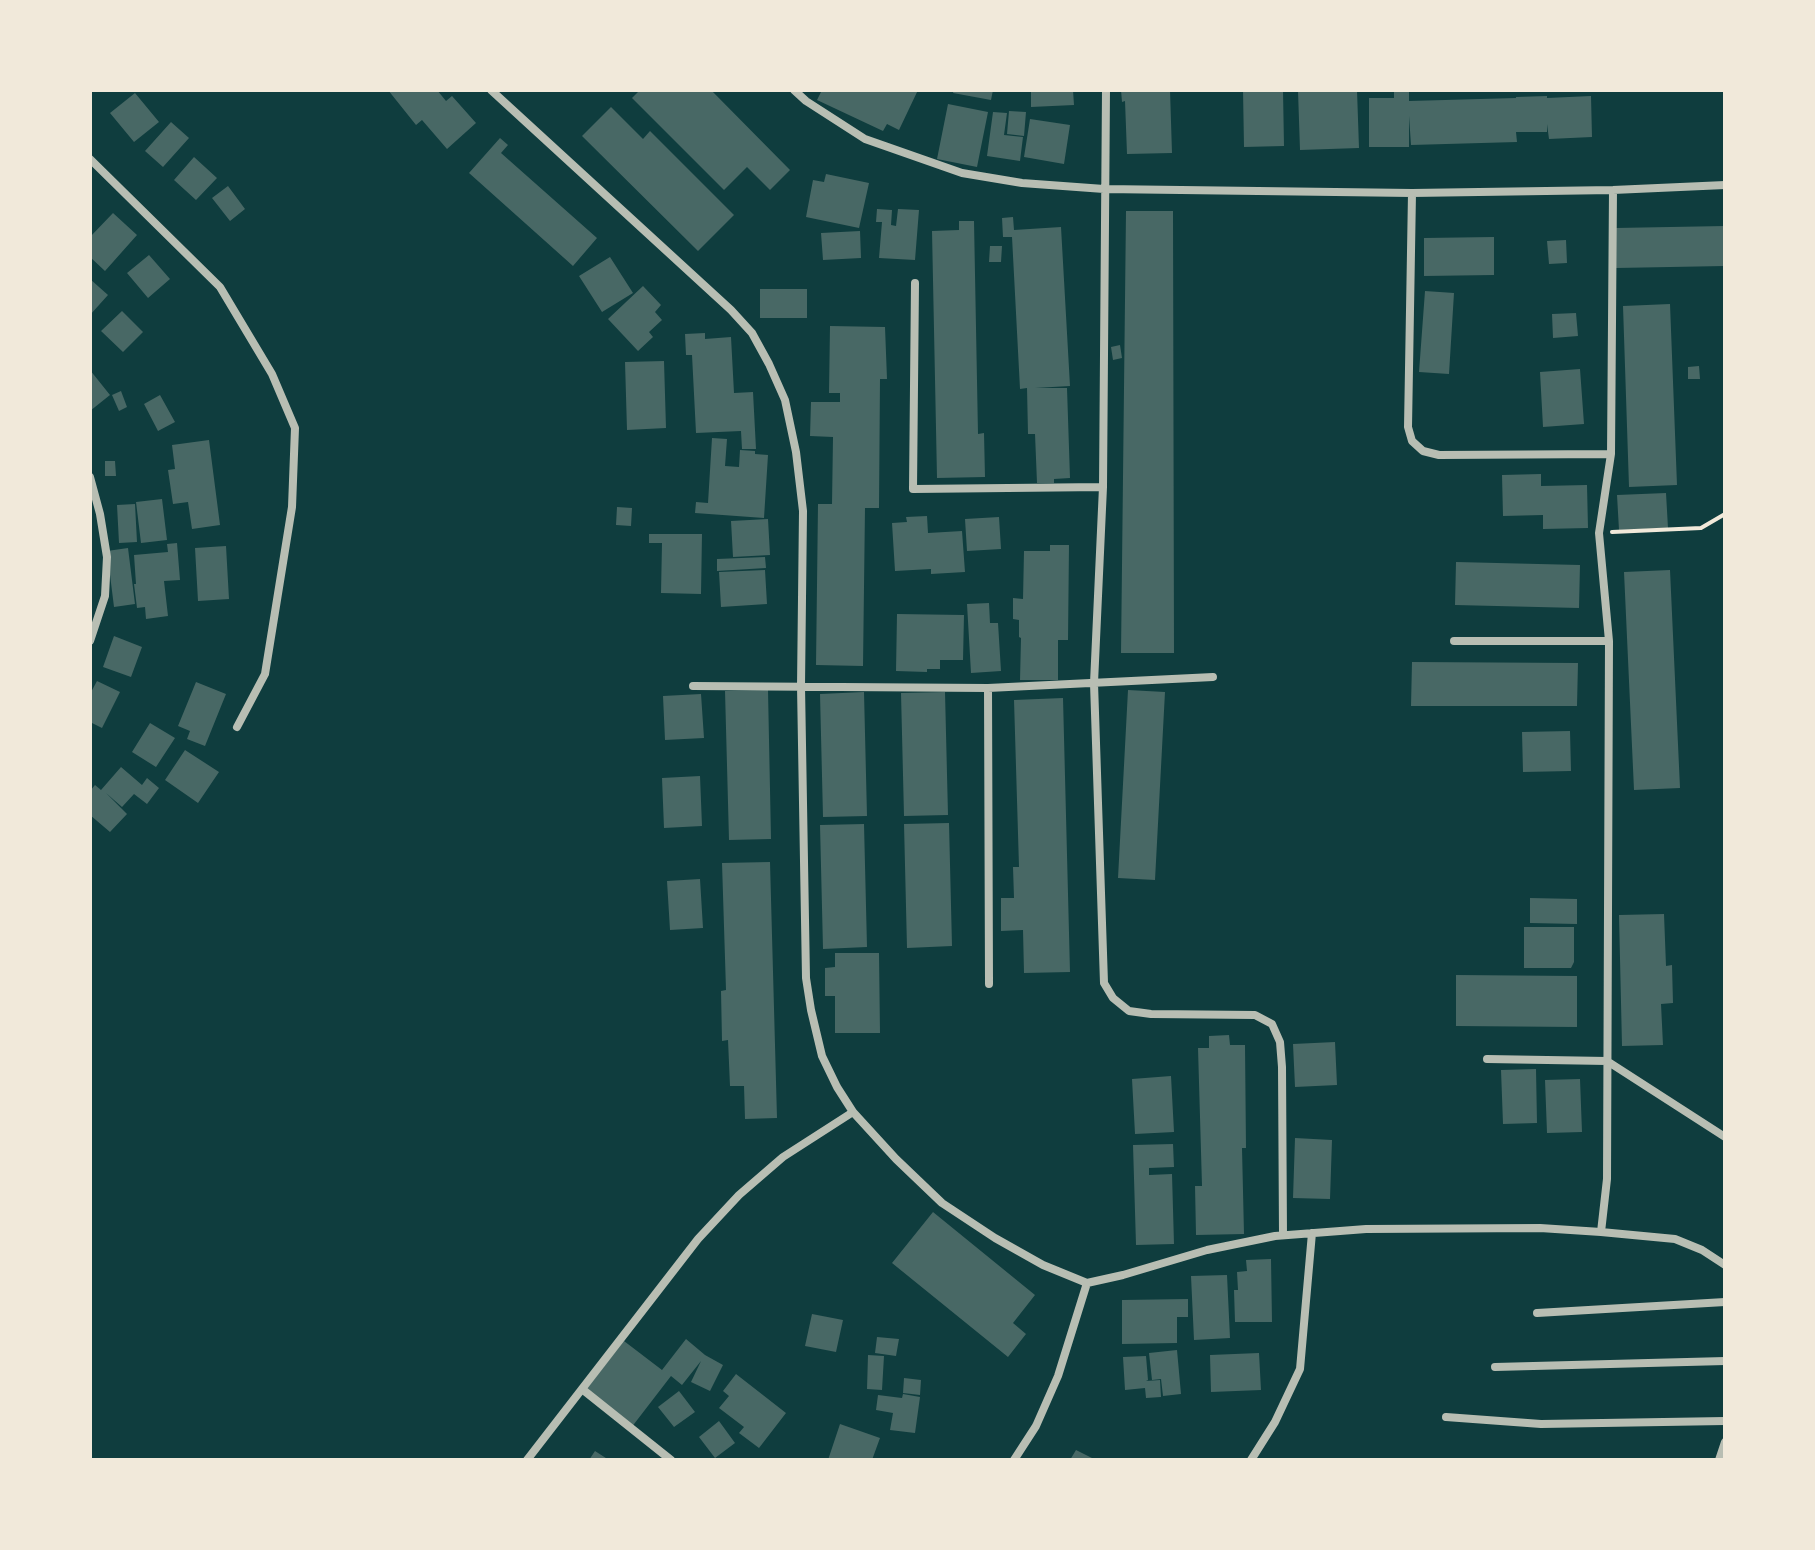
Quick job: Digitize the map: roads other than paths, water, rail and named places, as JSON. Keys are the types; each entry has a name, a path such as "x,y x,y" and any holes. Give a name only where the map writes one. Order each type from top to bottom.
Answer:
{"street":[{"path":"491,90 731,310 752,333 785,400 796,452 803,511 801,686 806,978 811,1010 822,1056 853,1112 942,1203 1043,1265 1087,1283 1207,1250 1283,1235 1366,1229 1540,1228 1675,1239 1702,1250 1725,1265"},
{"path":"501,99 509,90"},
{"path":"794,90 865,139 962,173 1022,183 1104,189 1412,193 1725,185"},
{"path":"1106,90 1103,487 1094,683 1104,983 1113,998 1129,1011 1255,1015 1272,1024 1280,1042 1282,1067 1283,1235"},
{"path":"90,159 220,287 272,374 295,428 292,507 265,674 237,727"},
{"path":"1601,1232 1607,1179 1609,641 1599,533 1611,454 1613,190"},
{"path":"1412,193 1408,427 1412,441 1423,451 1439,455 1611,454"},
{"path":"915,283 913,489 1103,487"},
{"path":"90,477 107,557 105,596 90,641"},
{"path":"1454,641 1609,641"},
{"path":"693,686 988,688 1213,677"},
{"path":"988,688 989,984"},
{"path":"1487,1059 1607,1061 1725,1137"},
{"path":"527,1460 698,1239 739,1195 783,1157 853,1112"},
{"path":"1251,1460 1275,1422 1300,1369 1312,1233"},
{"path":"1014,1460 1036,1426 1058,1376 1087,1283"},
{"path":"1537,1313 1725,1302"},
{"path":"1495,1367 1725,1361"},
{"path":"582,1389 671,1460"},
{"path":"1446,1417 1541,1424 1725,1421"},
{"path":"1719,1460 1725,1442"}]}
